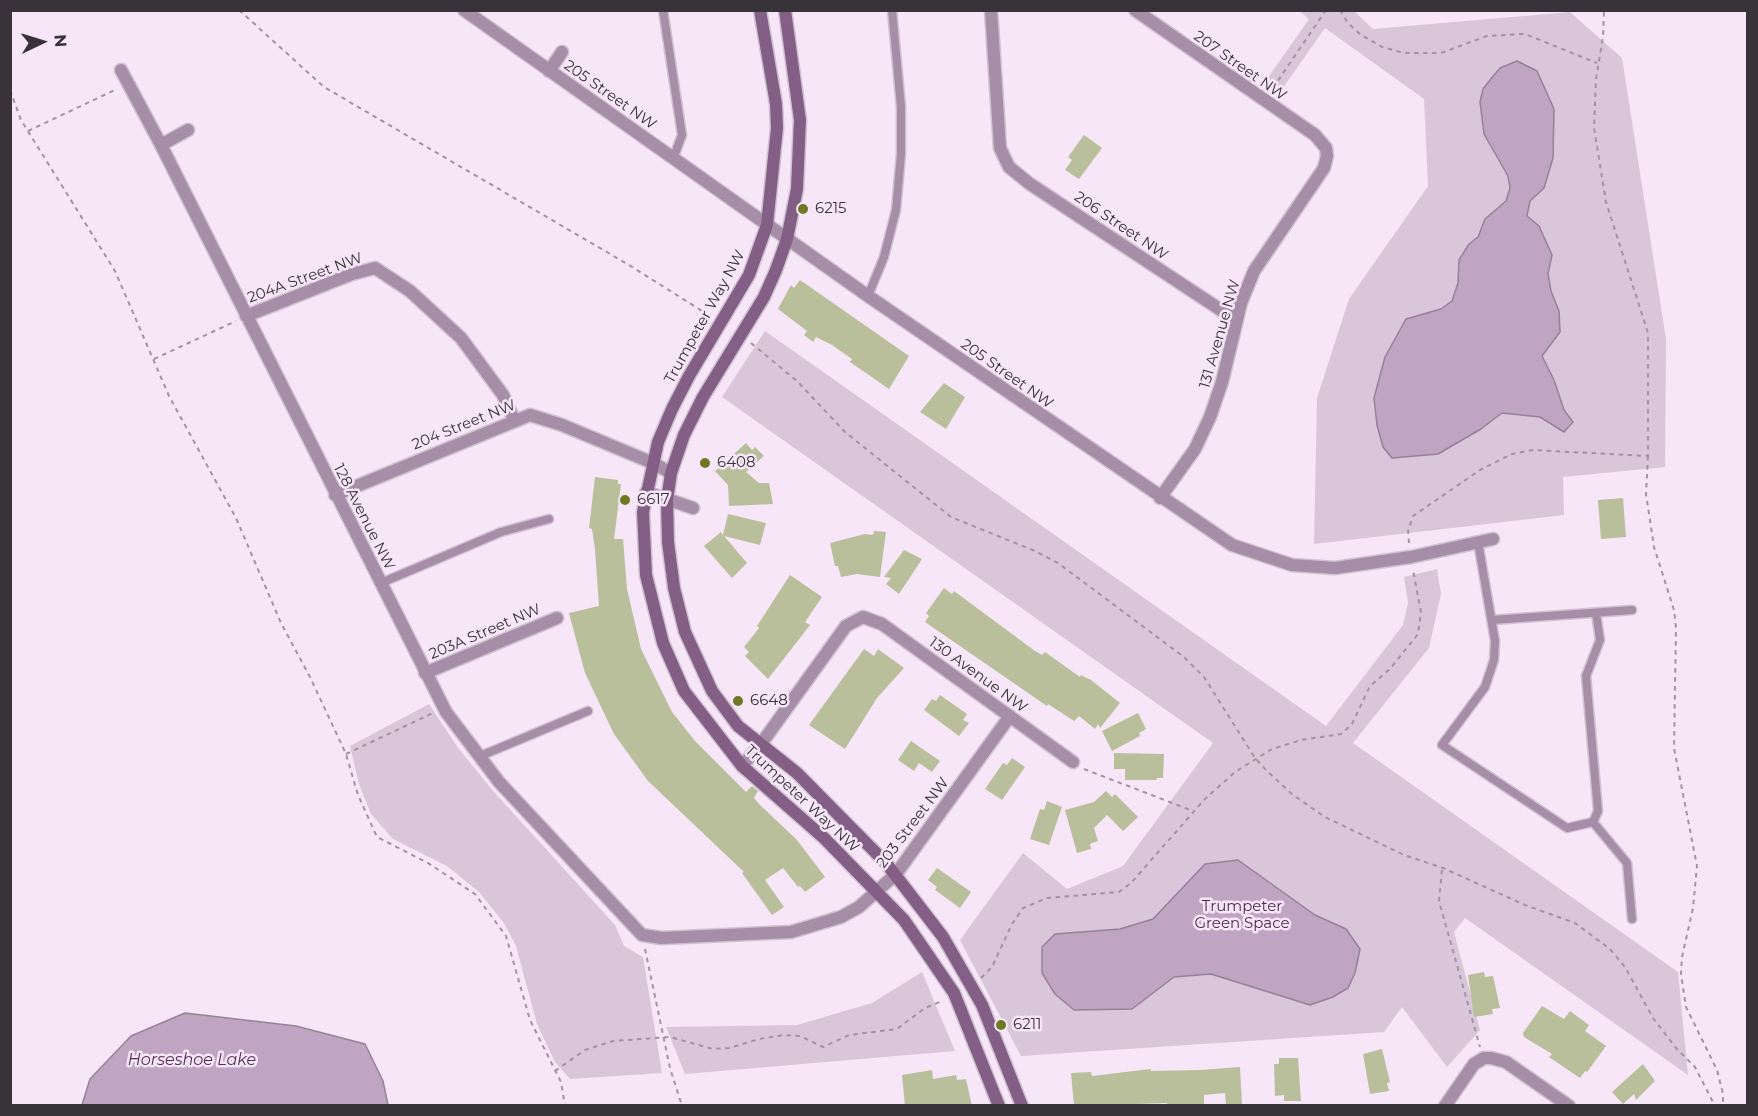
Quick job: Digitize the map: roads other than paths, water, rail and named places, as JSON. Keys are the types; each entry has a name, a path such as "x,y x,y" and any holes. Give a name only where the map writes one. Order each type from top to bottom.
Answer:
{"street":[{"name":"205 Street NW","path":"464,10 868,296 1160,498 1232,545 1292,565 1335,568 1360,566 1492,539"},
{"name":"Trumpeter Way NW","path":"760,10 776,105 777,128 768,225 749,275 672,409 653,463 643,512 646,575 663,643 684,691 742,766 824,838 879,891 904,920 954,993 999,1106"},
{"name":"Trumpeter Way NW","path":"785,10 800,120 797,189 787,239 764,297 703,397 684,435 671,473 667,500 668,542 674,588 685,632 712,691 738,726 797,773 896,874 943,937 971,984 1009,1069 1022,1106"},
{"name":"206 Street NW","path":"991,10 1000,148 1009,167 1030,184 1236,320"},
{"name":"207 Street NW","path":"1135,10 1315,135 1326,148"},
{"name":"205 Street NW","path":"549,71 562,52"},
{"name":"128 Avenue NW","path":"121,70 161,145 444,708 478,758 642,935"},
{"path":"161,145 188,130"},
{"name":"131 Avenue NW","path":"1160,498 1195,449 1210,417 1222,382 1236,320 1254,271 1324,168 1326,148"},
{"name":"204A Street NW","path":"246,316 352,273 375,268 410,291 460,338 503,395 514,420"},
{"name":"204 Street NW","path":"335,495 530,415 543,418 653,463 671,473"},
{"path":"646,492 693,508"},
{"name":"130 Avenue NW","path":"761,744 846,626 863,617 882,624 1073,762"},
{"name":"203A Street NW","path":"425,673 557,618"},
{"name":"203 Street NW","path":"642,935 662,938 791,932 841,917 879,891 896,874 1010,716"},
{"path":"742,766 761,744"},
{"path":"1445,1106 1469,1070 1484,1058 1506,1062 1569,1106"}],"lane":[{"path":"663,10 681,117 682,135 674,159"},
{"path":"868,296 884,257 896,210 902,154 901,107 892,10"},
{"path":"381,583 501,532 549,519"},
{"path":"1478,542 1496,641 1491,674 1442,745 1560,825 1576,827 1593,822"},
{"path":"1492,620 1632,610"},
{"path":"1596,613 1600,640 1586,676 1597,800 1593,822 1627,863 1632,919"},
{"path":"478,758 588,711"}],"water":[{"path":"1517,61 1537,71 1554,109 1553,158 1544,188 1530,201 1527,216 1539,226 1552,255 1548,274 1551,291 1559,311 1560,332 1542,356 1554,380 1564,410 1573,422 1564,432 1540,417 1502,413 1481,429 1438,454 1392,458 1383,447 1377,425 1374,398 1385,357 1406,319 1441,309 1452,301 1458,283 1459,260 1469,244 1478,237 1485,219 1506,201 1510,188 1508,176 1484,134 1480,102 1483,89 1500,68"},
{"path":"1238,860 1315,915 1346,929 1360,949 1355,973 1348,988 1333,997 1310,1005 1211,974 1174,977 1132,1009 1074,1010 1055,994 1042,973 1042,947 1055,934 1120,929 1153,919 1205,864"},
{"name":"Horseshoe Lake","path":"185,1013 296,1026 365,1044 383,1081 388,1105 82,1105 90,1079 131,1036"}],"place":[{"name":"6215","path":"803,209"},
{"name":"6408","path":"705,463"},
{"name":"6617","path":"625,500"},
{"name":"6648","path":"738,701"},
{"name":"6211","path":"1001,1025"}],"park label":[{"name":"Trumpeter Green Space","path":"1242,916"}]}
